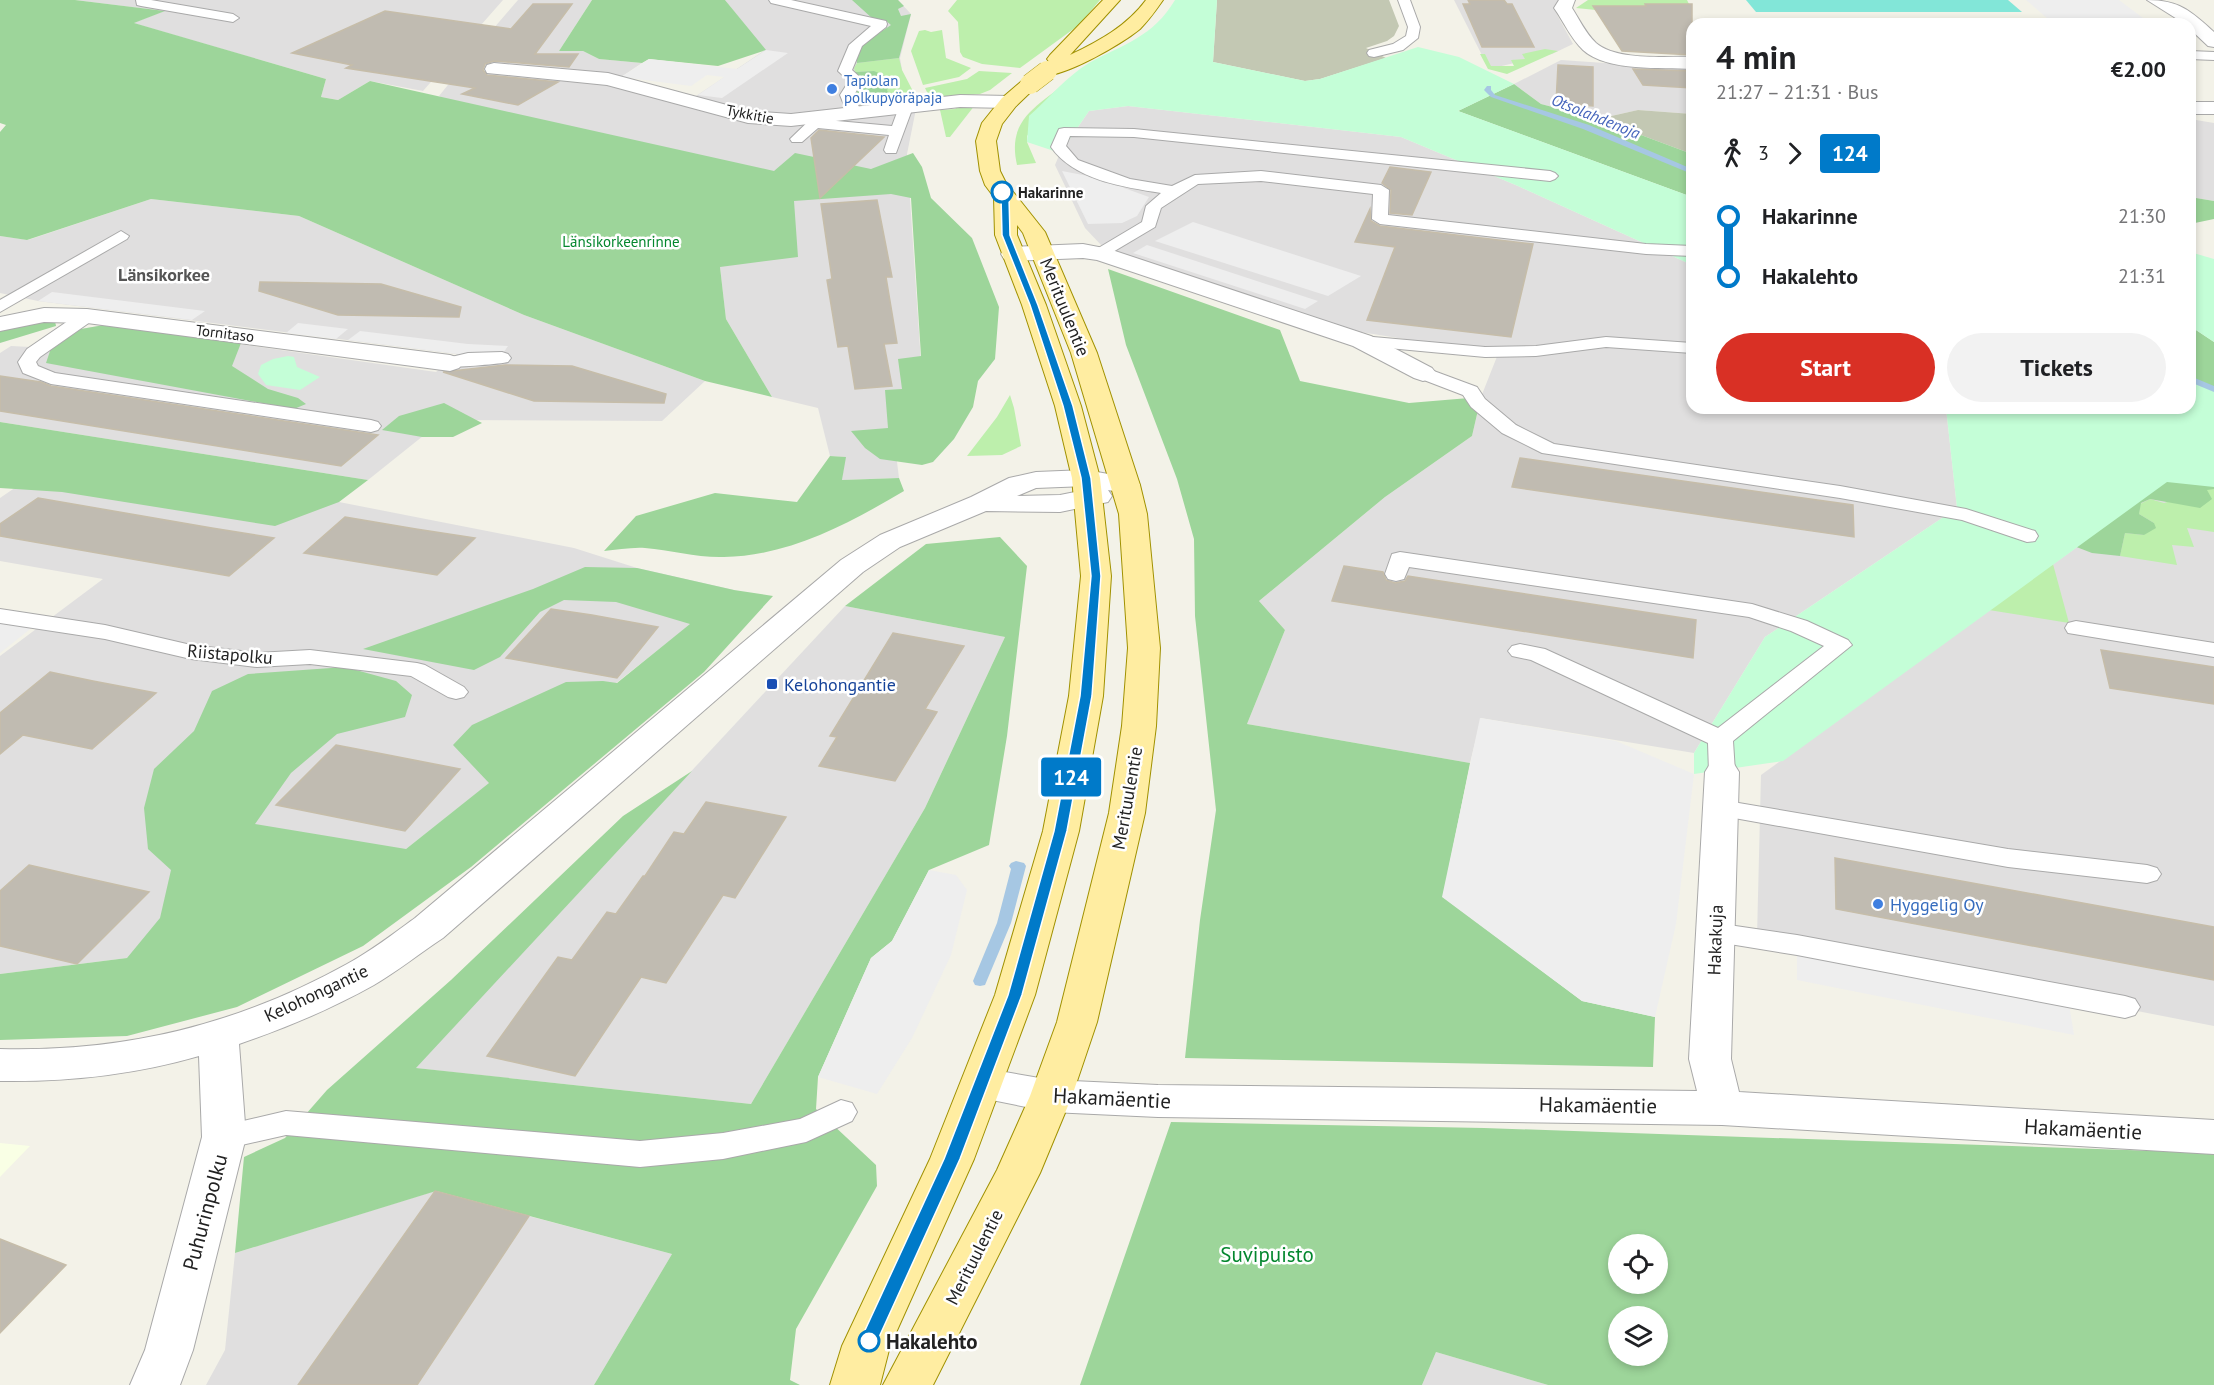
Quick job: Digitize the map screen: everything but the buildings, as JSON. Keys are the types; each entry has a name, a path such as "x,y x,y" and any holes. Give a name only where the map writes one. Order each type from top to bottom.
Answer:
{"main road":[{"name":"Merituulentie","path":"1047,71 1062,49 1084,31 1112,0"},
{"name":"Merituulentie","path":"908,1385 1018,1173 1051,1096 1077,1022 1127,813 1139,726 1144,648 1133,514 1126,485 1084,353 1034,232 1005,197 990,171 986,141 992,123 1009,102 1030,84 1047,71 1101,46 1132,25 1155,0"},
{"name":"Merituulentie","path":"855,1385 866,1346 952,1159 1015,995 1061,831 1086,696 1096,576 1087,489 1068,406 1034,305 1006,235 1005,197"}],"street":[{"path":"1567,0 1563,8 1585,42 1598,52 1623,58 1686,63"},
{"path":"2155,0 2189,18"},
{"path":"2184,0 2189,18"},
{"path":"2196,25 2214,42"},
{"name":"Tykkitie","path":"494,69 608,79 748,117 790,120 819,119 854,112 977,99 1009,102"},
{"path":"2196,108 2214,108"},
{"path":"1012,254 1083,251 1101,254 1362,341 1423,373"},
{"name":"Tornitaso","path":"0,324 44,315 87,316 450,363"},
{"name":"Kelohongantie","path":"0,1065 47,1066 126,1058 218,1035 291,1008 361,974 429,928 852,566 890,541 981,503 1026,504 1087,489 1126,485"},
{"name":"Hakakuja","path":"1721,773 1710,1059 1722,1107"},
{"name":"Puhurinpolku","path":"155,1385 169,1350 224,1137 218,1035"},
{"name":"Hakamäentie","path":"982,1084 1051,1096 1158,1101 1722,1107 2214,1137"}],"lane":[{"path":"775,0 881,24 853,47 849,56 845,70 856,80 847,95 854,112"},
{"path":"1374,53 1406,43 1415,33 1404,0"},
{"path":"141,2 233,18"},
{"path":"194,12 215,4"},
{"path":"2196,55 2214,56"},
{"path":"891,150 906,107"},
{"path":"797,139 819,119 898,132"},
{"path":"1174,190 1126,183 1073,163 1058,147 1064,132 1134,133 1550,176"},
{"path":"1101,254 1149,224 1154,206 1174,190 1195,180 1261,176 1381,190 1380,219 1646,249 1686,251"},
{"path":"0,307 121,236"},
{"path":"87,316 33,353 27,362 30,369 51,378 371,426"},
{"path":"1362,341 1485,352 1536,351 1606,342 1686,348"},
{"path":"450,363 468,359 502,358"},
{"path":"1423,373 1470,391 1478,403 1509,429 1549,449 1851,494 1966,515 2027,536"},
{"path":"1396,574 1400,559 1752,611 1799,626 1840,645 1721,773"},
{"name":"Riistapolku","path":"0,615 105,632 191,652 257,660 310,657 417,670 456,692"},
{"path":"2076,628 2214,650"},
{"path":"1520,651 1537,654 1721,773 2008,858 2147,874"},
{"path":"1715,933 1797,945 2125,1007"},
{"path":"224,1137 286,1124 640,1154 723,1146 806,1130 841,1112"}],"shaded area":[{"path":"75,0 503,0 423,91 370,81 338,100 321,97 326,79 133,23 164,11"},
{"path":"518,0 592,0 559,51 583,51 599,59 642,63 621,77 563,70 462,65"},
{"path":"725,0 898,0 911,14 900,58 902,70 900,103 787,118 757,115 693,98 765,50"},
{"path":"1217,0 1389,0 1399,26 1394,36 1387,41 1366,48 1386,58 1320,79 1305,81 1213,62"},
{"path":"1454,0 1560,0 1554,9 1573,44 1552,54 1489,69"},
{"path":"1746,0 2008,0 2022,12 1756,12"},
{"path":"2026,0 2119,0 2143,18 2047,18"},
{"path":"766,50 788,53 722,98 698,95 724,77 707,75 691,86 621,77 649,59 737,69"},
{"path":"1561,60 1686,69 1686,114 1638,110 1598,119 1541,104 1514,84"},
{"path":"460,70 608,82 751,121 916,109 907,154 927,452 896,454 899,478 842,480 845,457 830,456 818,408 772,397 726,319 720,267 439,96"},
{"path":"1128,106 1401,137 1518,186 1686,262 1686,414 1947,414 1957,508 1765,637 1694,753 1481,718 1470,763 1247,724 1285,630 1259,601 1385,497 1472,436 1481,397 1498,354 1348,330 1102,246 1085,228 1055,165 1060,153 1089,111"},
{"path":"1638,110 1686,114 1686,152 1598,119"},
{"path":"2196,120 2214,123 2214,201 2196,198"},
{"path":"1062,171 1114,181 1124,188 1149,197 1137,216 1122,223 1088,224"},
{"path":"151,199 299,216 524,315 705,381 662,421 443,420 368,480 0,422 0,353 11,346 50,348 81,329 104,325 436,372 457,354 38,301 0,293 0,236 28,240"},
{"path":"1193,222 1361,276 1328,296 1155,241"},
{"path":"1147,245 1318,301 1305,309 1133,253"},
{"path":"52,292 205,311 192,320 38,301"},
{"path":"298,323 348,329 336,339 286,333"},
{"path":"360,331 468,344 508,346 501,356 458,354 348,340"},
{"path":"60,457 339,502 574,548 637,568 734,590 406,849 127,958 0,974 0,656 103,579 0,561 0,498"},
{"path":"2167,482 2214,487 2214,1026 1757,937 1761,775"},
{"path":"845,606 1005,637 925,808 751,1104 415,1068"},
{"path":"0,620 34,626 0,653"},
{"path":"1480,718 1616,741 1694,774 1676,924 1655,1017 1582,1001 1442,897"},
{"path":"929,870 956,875 967,890 951,955 912,1038 877,1094 818,1077 871,958 892,941"},
{"path":"1797,945 2068,998 2074,1035 1797,980"},
{"path":"0,1143 30,1146 0,1177"},
{"path":"435,1191 672,1254 594,1385 206,1385 225,1350 235,1253"},
{"path":"1436,1352 1548,1385 1422,1385"}],"green space":[{"name":"Länsikorkeenrinne","path":"0,0 75,0 165,11 134,23 326,79 321,97 338,100 370,81 774,171 795,153 871,169 913,153 922,167 931,198 972,238 999,307 995,359 978,381 973,407 954,439 933,462 922,465 880,459 865,448 851,431 888,428 885,390 902,389 898,359 921,356 911,198 891,194 794,201 798,257 720,267 726,319 772,397 705,381 524,315 299,216 151,199 27,240 0,236 0,132 6,125 0,123"},
{"path":"592,0 725,0 766,50 718,66 649,59 642,63 599,59 583,51 559,51"},
{"path":"852,0 898,0 904,6 898,9 901,16 911,14 899,58 857,63 855,53 860,46 891,25 885,20 873,19"},
{"path":"957,0 1100,0 1079,25 1020,68 982,64 963,57 960,52 958,22 948,11"},
{"path":"1175,0 1217,0 1213,62 1305,81 1320,79 1418,47 1459,57 1514,84 1458,111 1686,195 1686,262 1518,186 1401,137 1128,106 1089,111 1060,153 1027,142 1029,116 1073,74 1137,38 1166,13"},
{"path":"1588,0 1687,0 1690,6 1645,4 1646,6 1596,10 1576,8"},
{"path":"942,30 946,58 971,68 959,77 923,85 911,51 919,31 931,32"},
{"path":"1545,49 1558,51 1507,74 1488,69 1480,54 1485,54 1491,66 1514,66 1511,60 1525,59 1522,54"},
{"path":"899,58 902,70 916,97 913,101 882,106 887,91 874,71 855,72 854,68 857,63"},
{"path":"874,71 890,78 887,91 891,94 883,101 882,106 862,108 855,92 861,82 855,72"},
{"path":"979,71 1012,73 990,90 980,94 930,98 925,88 967,79"},
{"path":"1071,78 1027,136 1027,142 1036,163 1017,165 1016,135 1021,124 1037,105"},
{"path":"1514,84 1541,104 1598,119 1686,152 1686,195 1458,111"},
{"path":"960,104 975,105 950,137 946,137 940,110 955,109"},
{"path":"2196,198 2214,201 2214,219 2196,223"},
{"path":"2196,254 2214,259 2214,342 2196,330"},
{"path":"1108,269 1280,330 1300,381 1409,403 1481,397 1472,436 1385,497 1259,601 1285,630 1247,724 1470,763 1443,897 1582,1001 1655,1017 1653,1067 1185,1058 1200,920 1216,810 1195,616 1194,539 1177,479 1126,345"},
{"path":"55,321 56,326 0,343 0,329 27,323"},
{"path":"104,325 241,343 232,366 268,389 298,398 306,404 294,409 46,363 51,348 81,329"},
{"path":"2196,330 2214,342 2214,416 2196,410"},
{"path":"294,357 297,367 320,377 300,390 266,385 258,374 261,365 273,359"},
{"path":"2196,382 2214,389 2214,487 2167,482 1783,761 1694,774 1694,753 1765,637 1957,508 1947,414 2196,414"},
{"path":"1010,395 1021,446 1002,455 967,456 997,417"},
{"path":"444,403 482,423 453,437 422,437 382,430 399,416"},
{"path":"0,422 368,480 339,502 275,526 62,492 0,488"},
{"path":"830,456 846,457 842,480 899,478 904,491 818,536 772,551 724,557 645,548 604,551 636,516 715,493 797,502"},
{"path":"2214,458 2214,489 2207,490 2212,499 2200,508 2150,499 2141,503 2139,514 2154,523 2156,528 2144,535 2125,533 2120,556 2092,553 2066,543 2058,525"},
{"path":"2207,489 2214,489 2214,532 2187,528 2194,547 2172,545 2177,565 2120,556 2125,533 2144,535 2154,523 2139,514 2140,504 2150,499 2164,503"},
{"path":"1000,537 1027,566 1007,736 989,845 929,870 892,941 871,958 818,1077 816,1109 876,1165 877,1186 796,1329 790,1380 800,1385 594,1385 672,1254 436,1191 235,1253 244,1157 285,1138 327,1090 451,980 623,816 692,771 416,1068 751,1104 925,808 1005,637 845,606 926,544"},
{"path":"2050,553 2069,623 1939,602"},
{"path":"585,567 637,568 734,590 773,596 704,672 471,867 363,946 237,1007 127,1036 0,1040 0,974 127,958 160,918 171,870 148,849 144,808 154,769 194,731 212,691 248,674 345,667 396,681 412,695 405,717 337,734 291,773 255,824 406,849 489,783 453,745 472,725 566,682 617,683 690,624 616,602 564,600 540,612 500,657 474,670 363,649 533,589"},
{"name":"Suvipuisto","path":"1171,1122 1484,1128 2214,1153 2214,1385 1548,1385 1436,1352 1422,1385 1080,1385"}],"waterway":[{"name":"Otsolahdenoja","path":"1489,87 1487,90 1493,96 1586,127 1686,169"},
{"name":"Otsolahdenoja","path":"2196,382 2214,389"},
{"path":"980,981 1004,923 1019,866 1016,866"}],"bus line":[{"name":"124","path":"869,1341 952,1159 1015,995 1061,831 1086,696 1096,576 1086,478 1068,406 1034,305 1006,235 1005,197 1002,192"}],"place":[{"name":"Tapiolan polkupyöräpaja","path":"832,89"},
{"name":"Hakarinne","path":"1002,192"},
{"name":"Kelohongantie","path":"772,684"},
{"name":"Hyggelig Oy","path":"1878,904"},
{"name":"Hakalehto","path":"869,1341"}],"district":[{"name":"Länsikorkee","path":"164,274"}]}
